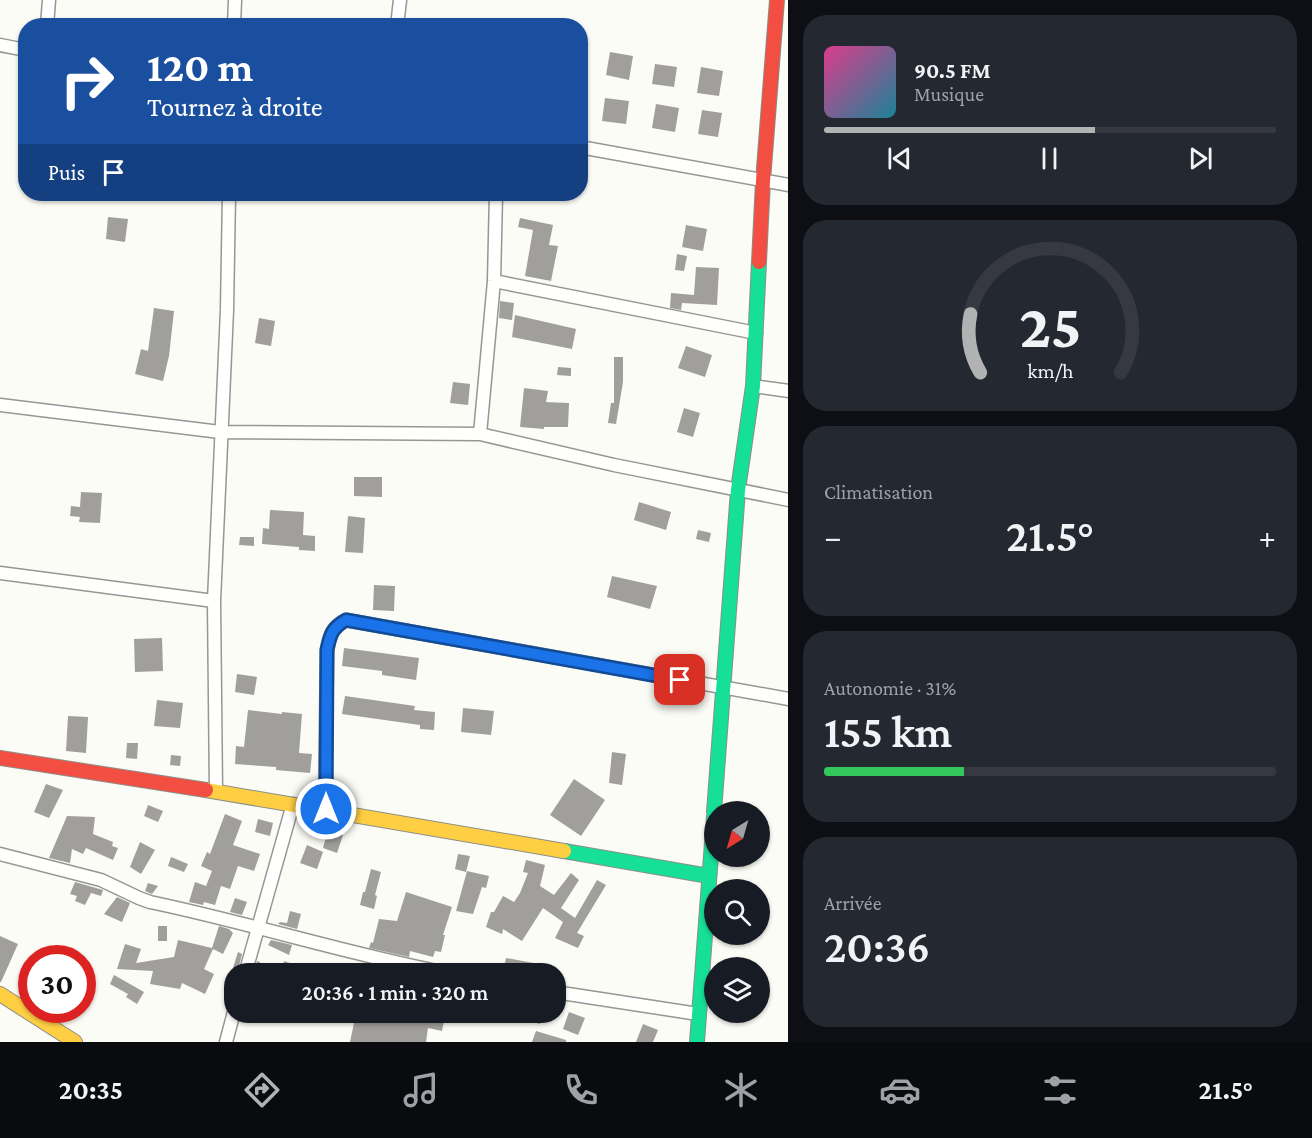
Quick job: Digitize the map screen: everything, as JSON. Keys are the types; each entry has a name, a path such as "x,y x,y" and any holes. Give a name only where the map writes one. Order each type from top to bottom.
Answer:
{"street":[{"path":"48,18 49,0"},
{"path":"234,18 235,0"},
{"path":"398,18 400,0"},
{"path":"715,801 738,490 753,386 763,181 777,0"},
{"path":"0,45 18,48"},
{"path":"588,148 788,185"},
{"path":"216,792 214,601 227,310 229,201"},
{"path":"480,434 494,281 496,201"},
{"path":"494,281 756,333"},
{"path":"753,386 788,391"},
{"path":"0,405 220,432 480,434 614,465 788,500"},
{"path":"0,573 214,601"},
{"path":"326,809 327,650 330,633 346,620 788,699"},
{"path":"0,758 326,809 709,876"},
{"path":"248,963 293,804"},
{"path":"0,854 101,880 139,898 258,926 392,963"},
{"path":"697,1042 710,867"},
{"path":"0,994 75,1042"},
{"path":"566,994 612,1003 698,1014"},
{"path":"226,1042 231,1023"}],"building":[{"path":"610,52 633,56 629,80 606,75"},
{"path":"655,64 677,67 674,87 652,84"},
{"path":"701,67 723,71 719,96 697,93"},
{"path":"605,98 629,101 626,124 602,121"},
{"path":"656,104 679,108 675,132 652,128"},
{"path":"702,110 722,113 718,137 698,134"},
{"path":"108,217 128,219 125,242 106,239"},
{"path":"520,218 553,225 549,245 558,246 551,281 525,276 533,230 518,227"},
{"path":"686,225 707,229 703,251 682,247"},
{"path":"677,254 687,256 684,271 675,270"},
{"path":"696,267 719,268 717,305 682,303 681,310 670,308 671,293 694,295"},
{"path":"500,301 514,303 512,320 499,318"},
{"path":"154,308 174,311 169,356 163,381 135,374 141,349 148,351"},
{"path":"515,315 576,329 572,349 512,337"},
{"path":"259,318 275,321 271,346 255,343"},
{"path":"686,346 712,355 705,377 678,368"},
{"path":"614,357 623,357 623,382 616,424 608,423 611,403 614,403"},
{"path":"558,367 571,368 571,376 557,375"},
{"path":"453,382 470,384 468,405 450,403"},
{"path":"524,388 548,391 546,402 569,403 568,427 544,427 544,429 520,427"},
{"path":"684,408 700,413 693,437 677,432"},
{"path":"354,477 382,477 382,497 354,496"},
{"path":"81,492 102,493 100,523 79,522 80,517 70,516 71,506 80,507"},
{"path":"639,502 671,512 666,530 634,520"},
{"path":"270,510 304,512 303,535 315,536 315,551 299,550 299,547 262,544 263,528 269,529"},
{"path":"348,516 365,518 363,553 345,552"},
{"path":"698,530 711,533 709,542 696,539"},
{"path":"240,537 254,537 254,546 239,545"},
{"path":"612,576 657,586 650,609 607,597"},
{"path":"374,585 395,586 394,611 373,610"},
{"path":"162,638 163,671 135,672 134,639"},
{"path":"344,648 419,658 416,680 382,675 382,671 342,666"},
{"path":"237,674 257,677 254,695 235,692"},
{"path":"345,696 415,706 414,710 435,712 434,730 420,729 420,725 342,714"},
{"path":"157,700 183,703 180,728 154,726"},
{"path":"463,708 494,711 491,735 461,732"},
{"path":"248,710 302,714 299,753 312,754 310,773 276,770 276,767 235,764 236,746 244,747"},
{"path":"68,716 88,717 86,753 66,751"},
{"path":"127,743 138,743 137,759 126,758"},
{"path":"612,752 626,754 622,785 609,783"},
{"path":"171,755 181,756 180,766 170,765"},
{"path":"574,779 605,800 581,836 550,815"},
{"path":"46,784 63,790 49,818 34,812"},
{"path":"148,805 163,811 158,822 144,816"},
{"path":"225,814 242,821 233,845 260,854 254,871 238,866 230,889 221,886 215,905 189,902 195,882 206,886 212,871 201,866 207,852 210,854"},
{"path":"67,816 95,817 93,834 113,842 112,846 118,848 113,860 86,848 83,854 72,849 70,863 49,858"},
{"path":"258,819 273,823 270,836 255,832"},
{"path":"328,830 343,835 337,853 323,848"},
{"path":"140,842 155,850 141,874 130,867"},
{"path":"307,845 323,852 317,869 300,863"},
{"path":"458,854 470,856 466,872 455,869"},
{"path":"171,857 188,864 184,872 168,866"},
{"path":"526,860 545,865 540,886 554,895 571,873 579,880 561,908 575,918 597,880 606,885 577,933 584,936 578,948 555,938 563,922 543,908 522,941 503,929 502,934 486,927 491,912 494,912 503,896 514,902 520,893 528,873 523,872"},
{"path":"371,869 381,872 374,909 360,905"},
{"path":"467,871 489,876 486,888 482,887 473,914 456,911"},
{"path":"75,882 103,890 101,896 91,893 85,905 75,901 77,896 70,894"},
{"path":"148,883 158,886 152,894 145,891"},
{"path":"406,892 452,907 443,935 445,935 441,952 435,951 433,957 410,951 409,957 369,948 371,942 373,943 379,919 397,921"},
{"path":"117,897 130,903 122,922 104,914"},
{"path":"235,898 247,902 242,915 230,912"},
{"path":"290,911 301,914 297,929 278,924 287,923"},
{"path":"158,926 167,926 167,941 158,941"},
{"path":"219,926 233,933 223,954 213,949 204,969 214,974 205,994 182,983 180,989 150,984 153,971 117,969 125,944 141,949 136,963 174,957 178,940 212,948"},
{"path":"0,936 18,944 1,982 0,982"},
{"path":"271,940 292,945 289,955 268,945"},
{"path":"238,952 242,954 240,963 234,963"},
{"path":"506,958 534,963 505,963"},
{"path":"114,975 144,992 137,1004 126,997 128,994 110,984"},
{"path":"569,1012 585,1018 578,1035 563,1029"},
{"path":"354,1023 444,1023 442,1031 428,1028 426,1042 350,1042"},
{"path":"643,1024 658,1030 653,1042 636,1042"},
{"path":"536,1031 566,1040 566,1042 532,1042"}],"traffic: fast":[{"path":"715,801 738,490 753,386 759,262"},
{"path":"564,851 709,876"},
{"path":"697,1042 710,867"}],"traffic: slow":[{"path":"206,790 564,851"},
{"path":"0,994 75,1042"}],"traffic: jam":[{"path":"759,262 777,0"},
{"path":"0,758 206,790"}],"route":[{"path":"326,809 327,650 330,633 346,620 680,680"}]}
